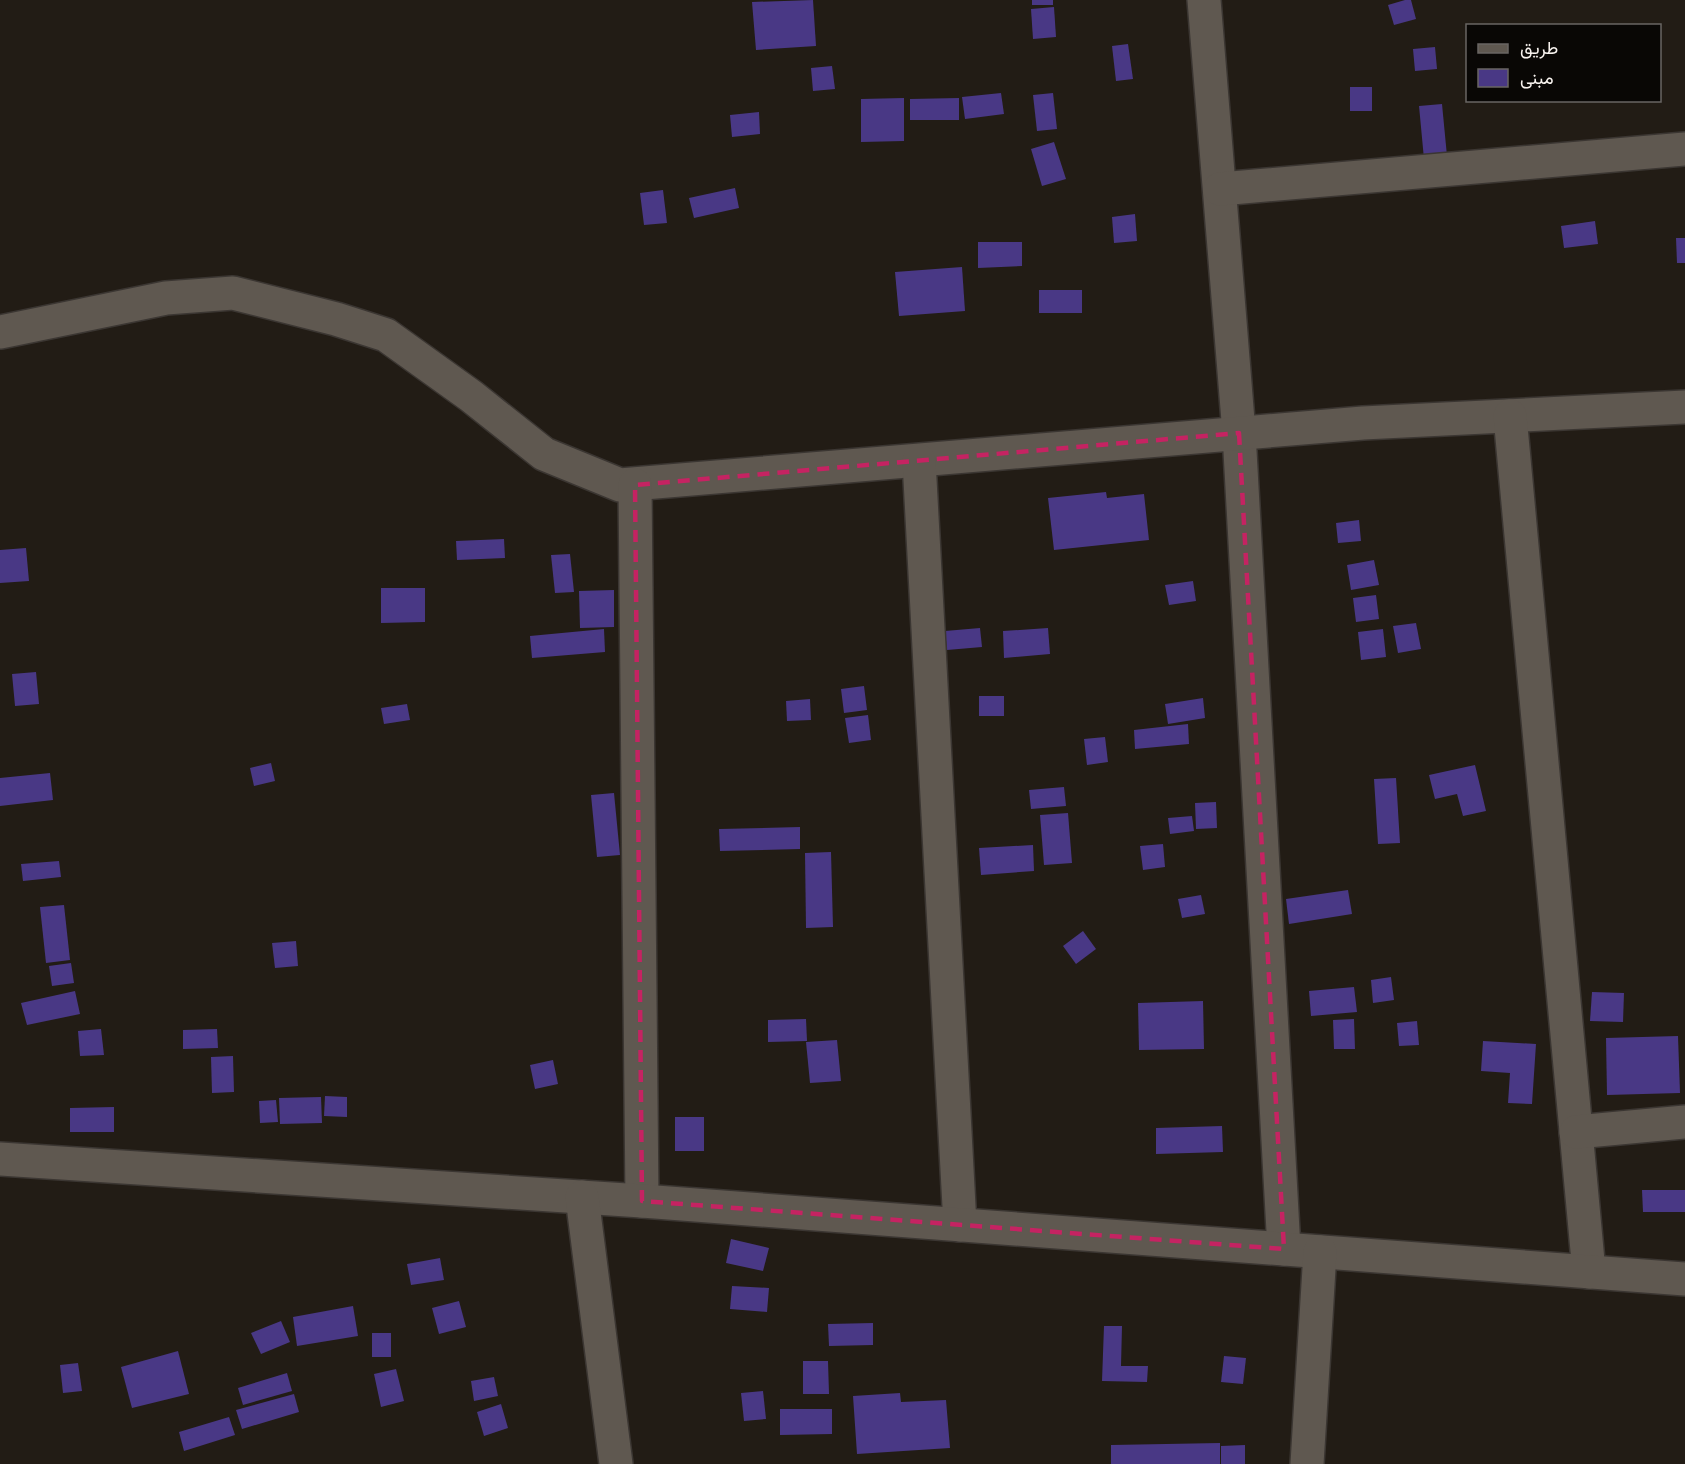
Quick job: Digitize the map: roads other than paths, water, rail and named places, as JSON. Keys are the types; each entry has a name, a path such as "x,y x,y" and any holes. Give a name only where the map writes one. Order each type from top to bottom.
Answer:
{"street":[{"path":"1204,0 1239,433 1284,1249"},
{"path":"1220,189 1685,149"},
{"path":"0,332 166,298 233,293 336,319 386,335 471,396 544,454 620,485 1363,423 1685,407"},
{"path":"1510,416 1589,1272"},
{"path":"919,461 960,1224"},
{"path":"635,485 642,1201"},
{"path":"1576,1131 1685,1122"},
{"path":"0,1160 642,1201 1685,1279"},
{"path":"582,1197 616,1464"},
{"path":"1306,1464 1320,1252"}]}
